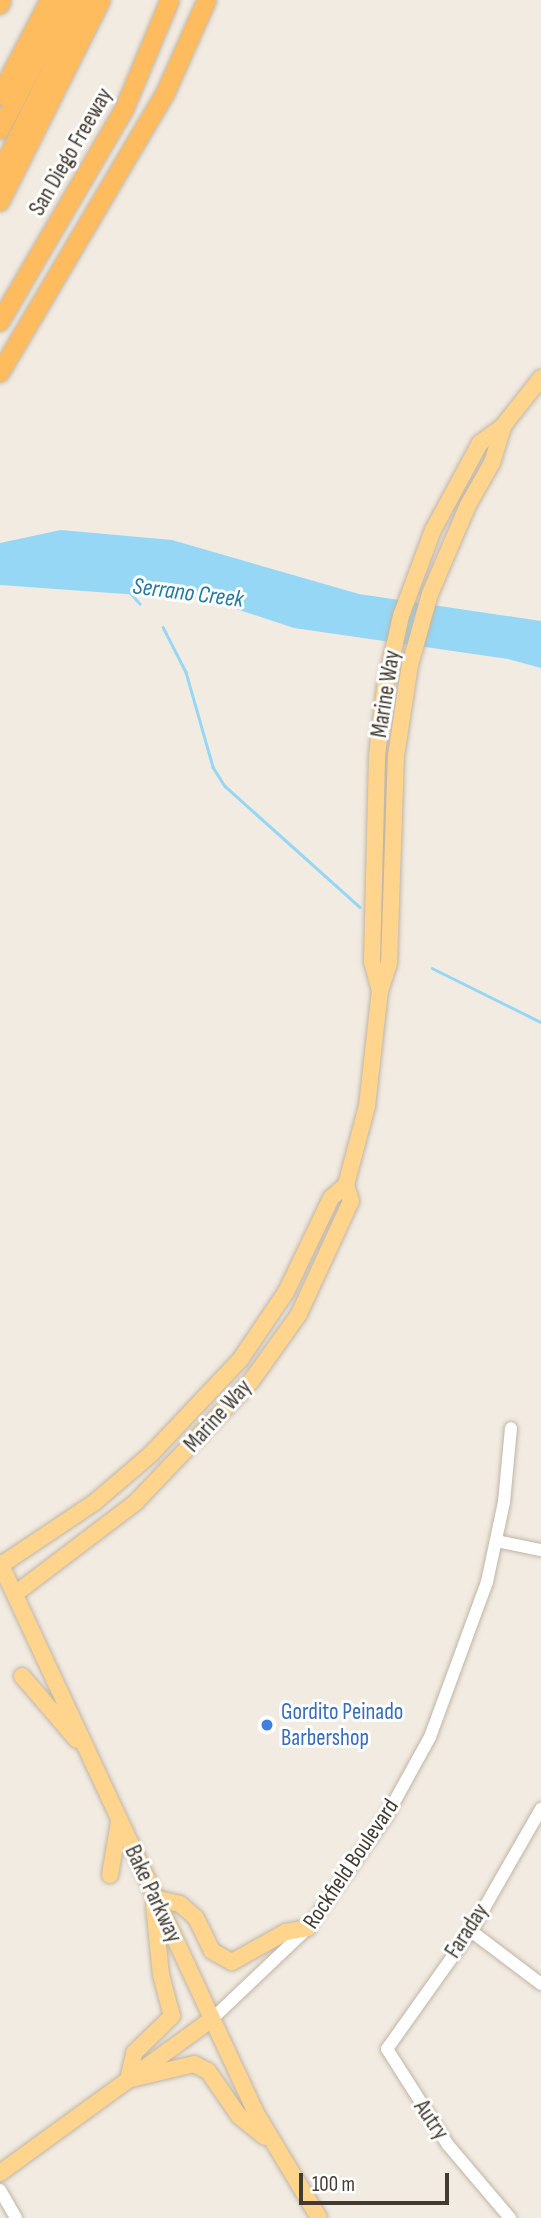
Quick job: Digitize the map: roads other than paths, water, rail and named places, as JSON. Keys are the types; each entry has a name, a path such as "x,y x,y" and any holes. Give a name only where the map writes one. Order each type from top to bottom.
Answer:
{"highway":[{"path":"0,5 2,0"},
{"path":"0,96 50,0"},
{"path":"0,130 67,0"},
{"path":"0,154 79,0"},
{"path":"0,173 86,0"},
{"path":"0,202 100,0"},
{"name":"San Diego Freeway","path":"0,323 124,110 170,0"},
{"path":"0,373 166,92 207,0"}],"main road":[{"name":"Marine Way","path":"15,1594 135,1502 252,1380 299,1314 351,1201 346,1185 367,1106 380,991 389,964 396,756 410,665 430,593 468,505 492,463 503,426 541,378"},
{"name":"Marine Way","path":"0,1564 59,1528 151,1454 240,1360 286,1292 331,1198 346,1185"},
{"name":"Bake Parkway","path":"0,1564 154,1898 270,2140 319,2218"},
{"path":"22,1676 90,1755"},
{"path":"110,1875 119,1822"},
{"path":"270,2140 239,2116 208,2071 194,2064 178,2064 154,2077 128,2080 134,2053 172,2016 155,1937 154,1898 180,1904 196,1918 212,1951 232,1962 286,1932 308,1928"},
{"name":"Rockfield Boulevard","path":"0,2173 212,2019"}],"street":[{"name":"Rockfield Boulevard","path":"212,2019 308,1928 386,1817 430,1737 474,1628 498,1541 511,1428"},
{"path":"498,1541 541,1550"},
{"name":"Faraday","path":"387,2049 471,1931 541,1809"},
{"path":"471,1931 541,1984"},
{"name":"Autry","path":"387,2049 448,2145 510,2218"},
{"path":"0,2190 16,2218"}],"water":[{"name":"Serrano Creek","path":"61,530 172,540 359,594 541,621 541,668 508,659 294,628 209,600 0,585 0,543"}],"waterway":[{"name":"Serrano Creek","path":"128,590 140,604"},
{"path":"163,627 186,672 213,767 225,786 360,907"},
{"path":"432,968 541,1022"}],"place":[{"name":"Gordito Peinado Barbershop","path":"267,1725"}]}
